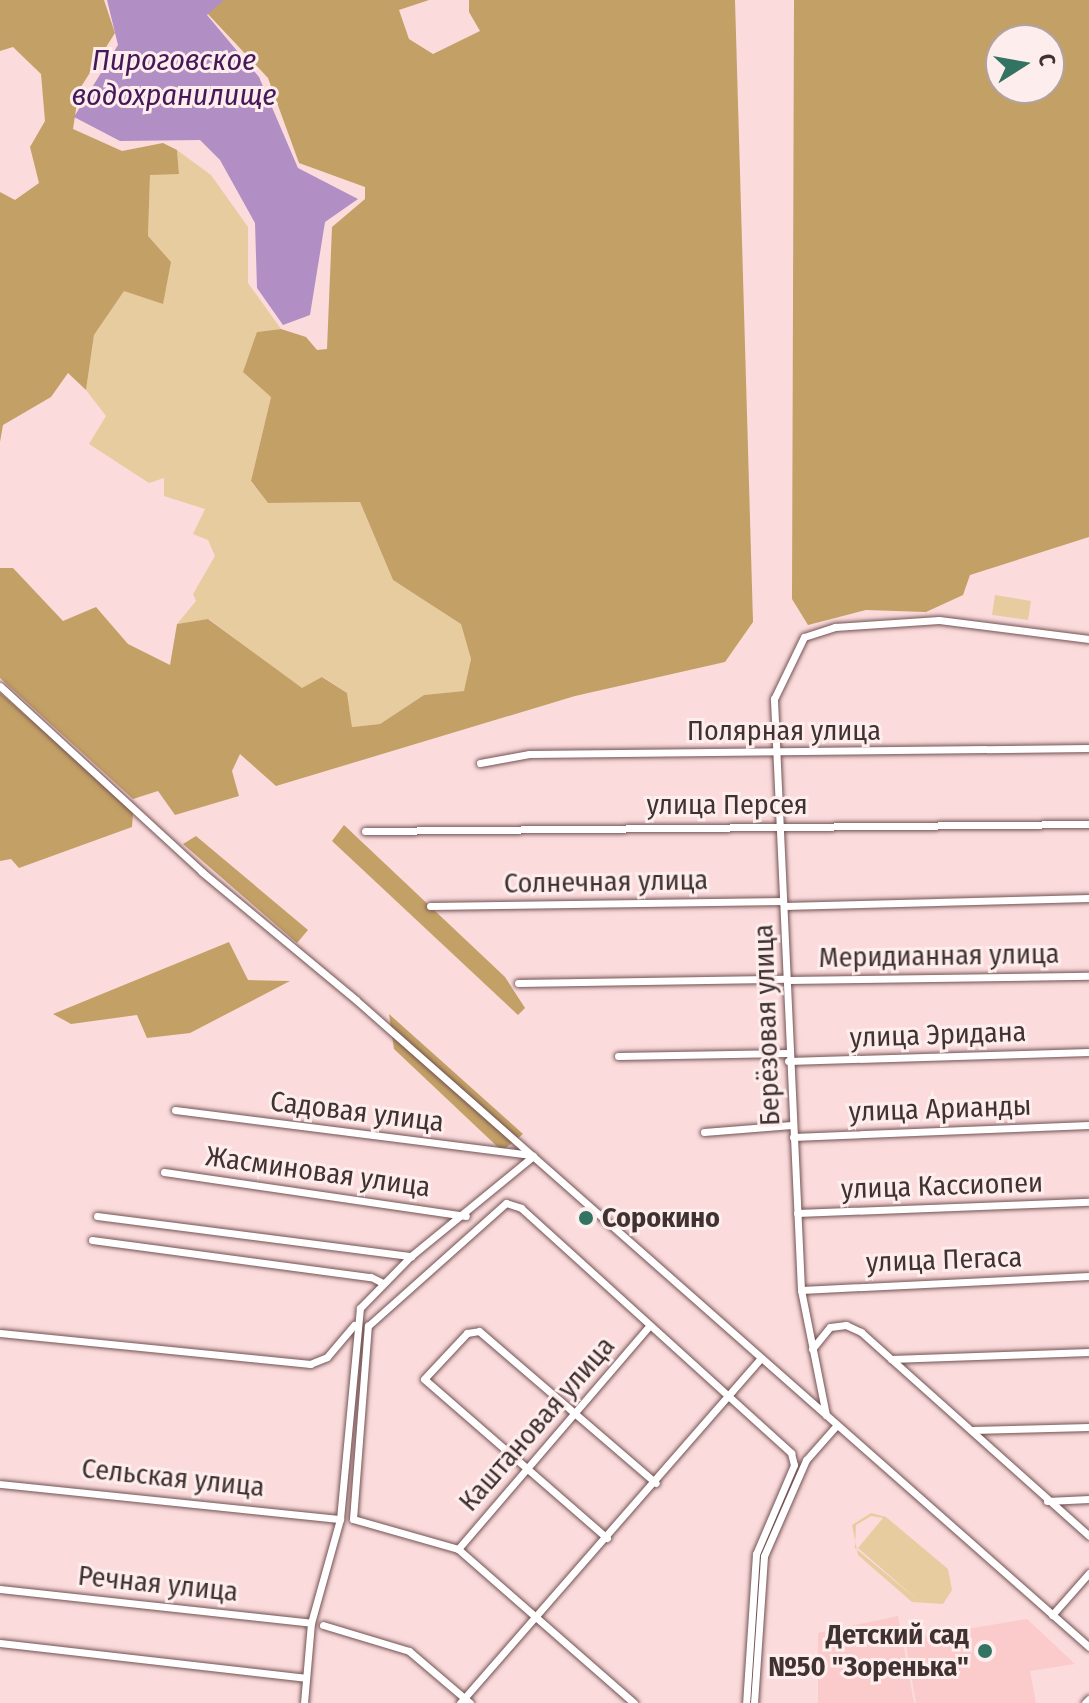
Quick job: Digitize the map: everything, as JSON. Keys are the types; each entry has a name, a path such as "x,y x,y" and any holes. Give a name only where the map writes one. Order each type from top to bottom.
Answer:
{"street":[{"name":"Берёзовая улица","path":"826,1417 801,1290 774,699 804,637 835,627 939,620 1089,639"},
{"path":"0,686 202,872 533,1156 1089,1647"},
{"name":"Полярная улица","path":"480,763 529,754 777,754 1089,748"},
{"name":"улица Персея","path":"365,831 1089,824"},
{"name":"Солнечная улица","path":"430,906 1089,898"},
{"name":"Меридианная улица","path":"518,983 1089,976"},
{"name":"улица Эридана","path":"618,1056 788,1057 1089,1052"},
{"name":"Садовая улица","path":"175,1110 533,1156"},
{"path":"704,1132 792,1125"},
{"name":"улица Арианды","path":"793,1137 1089,1125"},
{"path":"304,1703 311,1623 340,1519 356,1324 360,1308 411,1256 466,1216 533,1156"},
{"name":"Жасминовая улица","path":"164,1172 466,1216"},
{"name":"улица Кассиопеи","path":"797,1213 1089,1202"},
{"path":"634,1703 458,1549 353,1519 368,1326 499,1205 513,1203 521,1208 791,1453 794,1465 756,1554 746,1703"},
{"path":"97,1216 411,1256"},
{"path":"92,1240 371,1277 383,1283"},
{"name":"улица Пегаса","path":"801,1290 1089,1276"},
{"path":"0,1333 310,1364 327,1357 356,1324"},
{"path":"812,1349 830,1327 846,1325 891,1359 1089,1536"},
{"name":"Каштановая улица","path":"458,1549 649,1326"},
{"path":"607,1538 424,1379 467,1333 479,1331 656,1483"},
{"path":"891,1359 1089,1352"},
{"path":"323,1625 409,1651 465,1701 760,1359"},
{"path":"754,1703 764,1556 806,1460 836,1426"},
{"path":"972,1430 1089,1427"},
{"name":"Сельская улица","path":"0,1484 340,1519"},
{"path":"1047,1501 1089,1499"},
{"path":"1052,1615 1089,1573"},
{"name":"Речная улица","path":"0,1589 311,1623"},
{"path":"0,1643 305,1678"}],"shaded area":[{"path":"0,0 104,0 115,33 79,90 73,129 122,151 163,143 177,150 179,174 150,175 148,236 171,262 163,304 124,291 94,335 86,390 68,373 51,397 3,425 0,442 0,192 15,200 39,183 30,147 45,121 41,74 13,47 0,51"},
{"path":"224,0 429,0 399,10 409,39 433,54 480,31 469,12 469,0 735,0 753,622 725,662 575,696 276,786 240,754 232,771 239,796 175,815 158,791 133,799 0,678 0,568 13,568 63,621 96,607 128,644 170,665 177,624 208,619 302,688 322,677 347,693 352,727 380,724 424,695 464,691 471,659 461,624 393,580 360,502 268,503 251,481 271,397 243,372 257,332 281,329 306,337 317,350 327,349 332,227 365,199 365,187 299,163 268,78 206,12 204,5"},
{"path":"794,0 1089,0 1089,537 970,575 963,595 926,612 866,610 808,625 792,599"},
{"path":"177,150 211,175 248,227 248,283 281,329 257,332 271,397 251,482 268,503 360,502 393,580 461,623 471,659 465,691 424,695 380,724 352,727 347,693 323,677 302,689 209,619 177,624 196,601 193,594 215,556 208,540 193,534 205,509 164,496 164,478 149,483 89,444 106,416 86,390 94,335 124,290 163,304 148,236 150,174 179,174"},
{"path":"995,595 1031,601 1028,620 992,615"},
{"path":"0,693 122,800 133,813 132,827 19,868 11,859 0,861"},
{"path":"344,825 505,977 525,1008 518,1015 332,841"},
{"path":"196,836 308,930 297,943 183,844"},
{"path":"229,942 248,980 290,981 190,1033 147,1038 137,1015 71,1024 53,1014"},
{"path":"389,1014 523,1134 502,1151 394,1049"},
{"path":"871,1513 886,1517 948,1569 952,1590 943,1604 912,1602 858,1555 857,1550 920,1602 858,1548 883,1518 871,1516 856,1525 855,1541 852,1525"},
{"path":"898,1616 914,1703 818,1703 818,1633"},
{"name":"Детский сад №50 \"Зоренька\"","path":"1027,1619 1075,1664 1030,1671 1036,1703 916,1703 905,1639"}],"water":[{"name":"Пироговское водохранилище","path":"107,0 224,0 207,15 259,77 298,168 358,199 325,222 310,315 283,325 257,288 255,223 220,160 200,140 120,141 74,117 118,45"}],"place":[{"name":"Сорокино","path":"586,1218"},
{"name":"Детский сад №50 \"Зоренька\"","path":"985,1651"}]}
